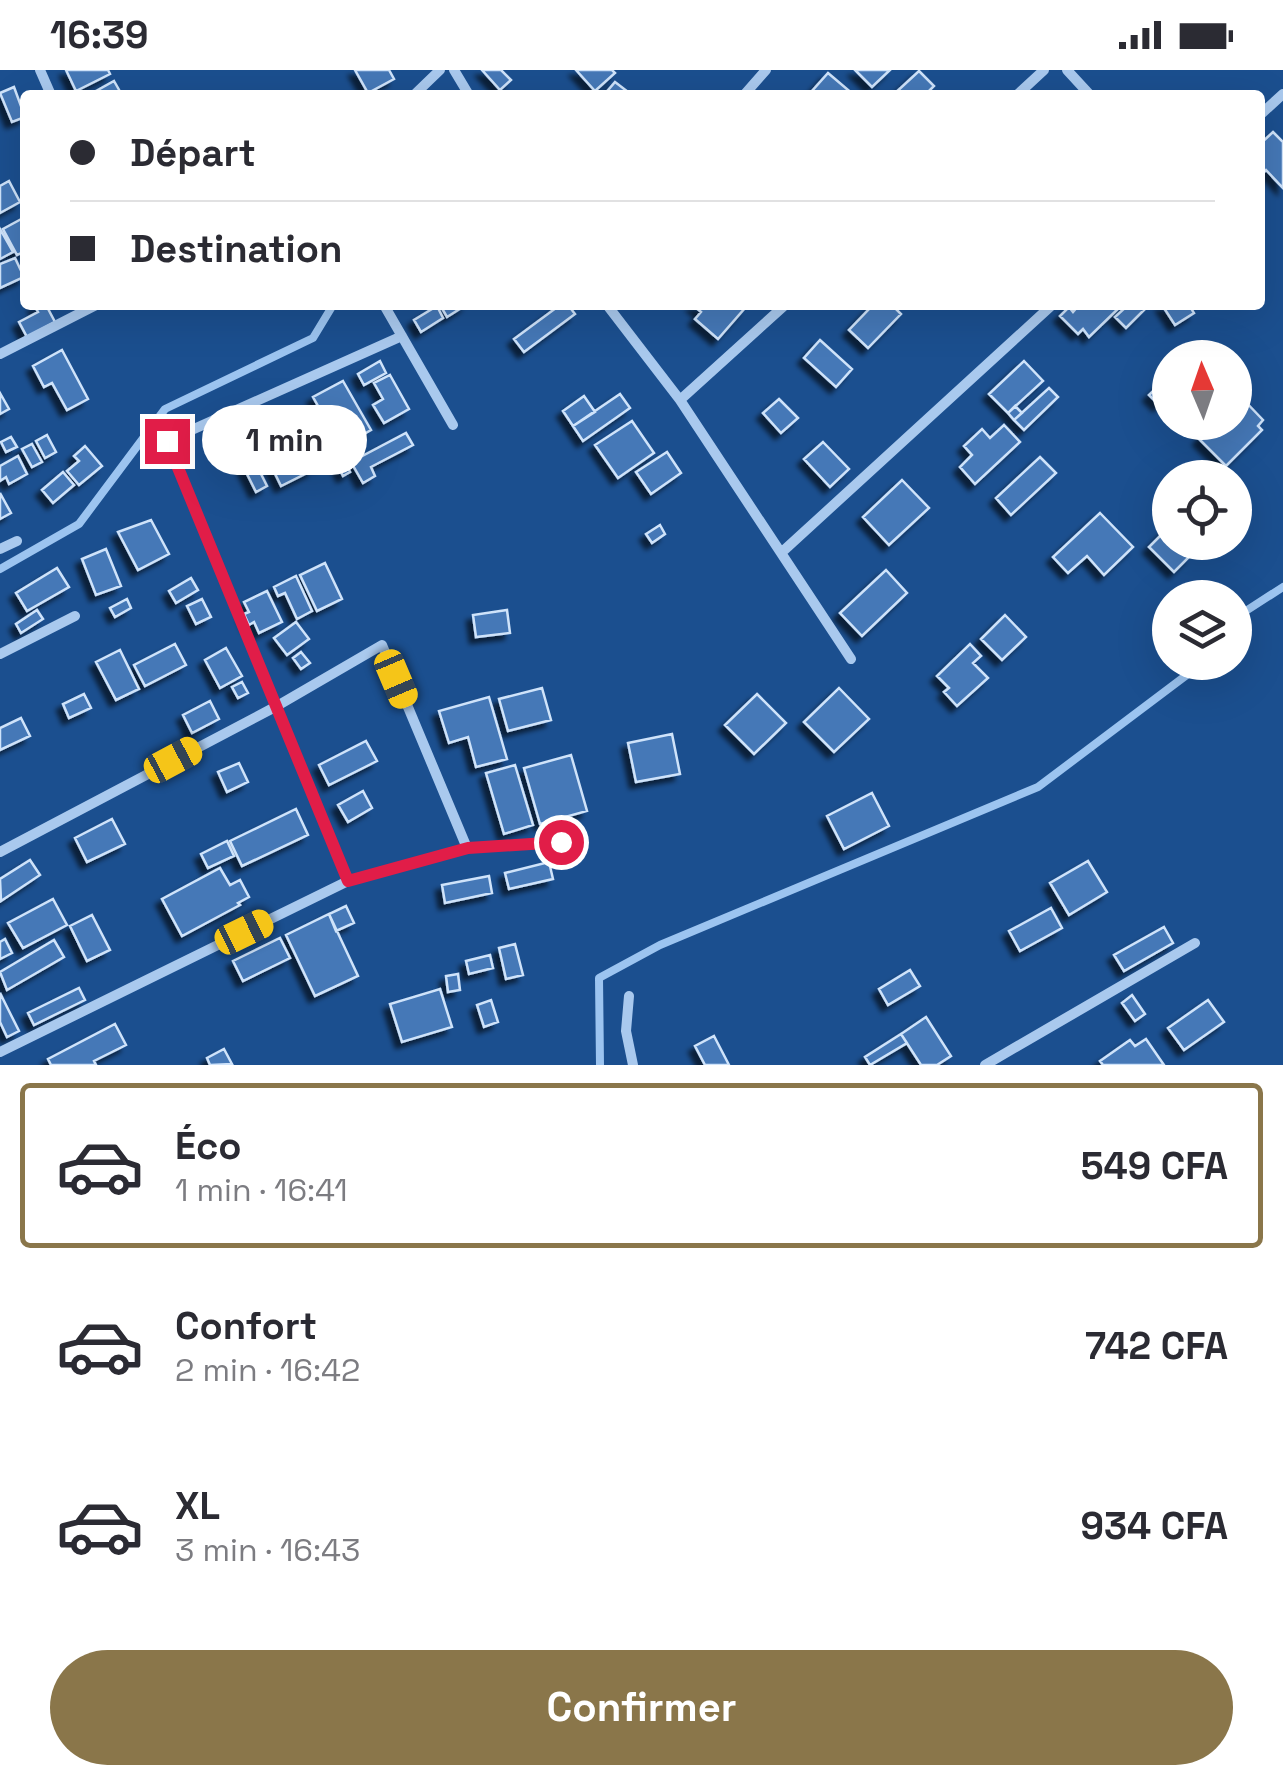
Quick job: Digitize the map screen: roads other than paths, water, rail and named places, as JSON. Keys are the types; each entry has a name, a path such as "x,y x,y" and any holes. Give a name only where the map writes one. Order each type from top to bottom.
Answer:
{"street":[{"path":"419,90 440,70"},
{"path":"748,90 766,70"},
{"path":"1022,90 1044,70"},
{"path":"1067,70 1085,90"},
{"path":"0,354 86,310"},
{"path":"387,310 453,424"},
{"path":"611,310 680,400 850,659"},
{"path":"680,400 779,310"},
{"path":"781,553 1047,310"},
{"path":"348,881 167,441 402,336"},
{"path":"0,550 17,540"},
{"path":"0,654 75,616"},
{"path":"0,852 277,706 382,645 468,848"},
{"path":"0,1052 348,881 468,848 561,842"},
{"path":"985,1065 1195,943"},
{"path":"630,996 626,1031 633,1065"}],"waterway":[{"path":"0,569 79,524 165,409 313,338 330,310"},
{"path":"1252,607 1283,587"},
{"path":"600,1065 599,978 660,945 1038,787 1180,680"}]}
